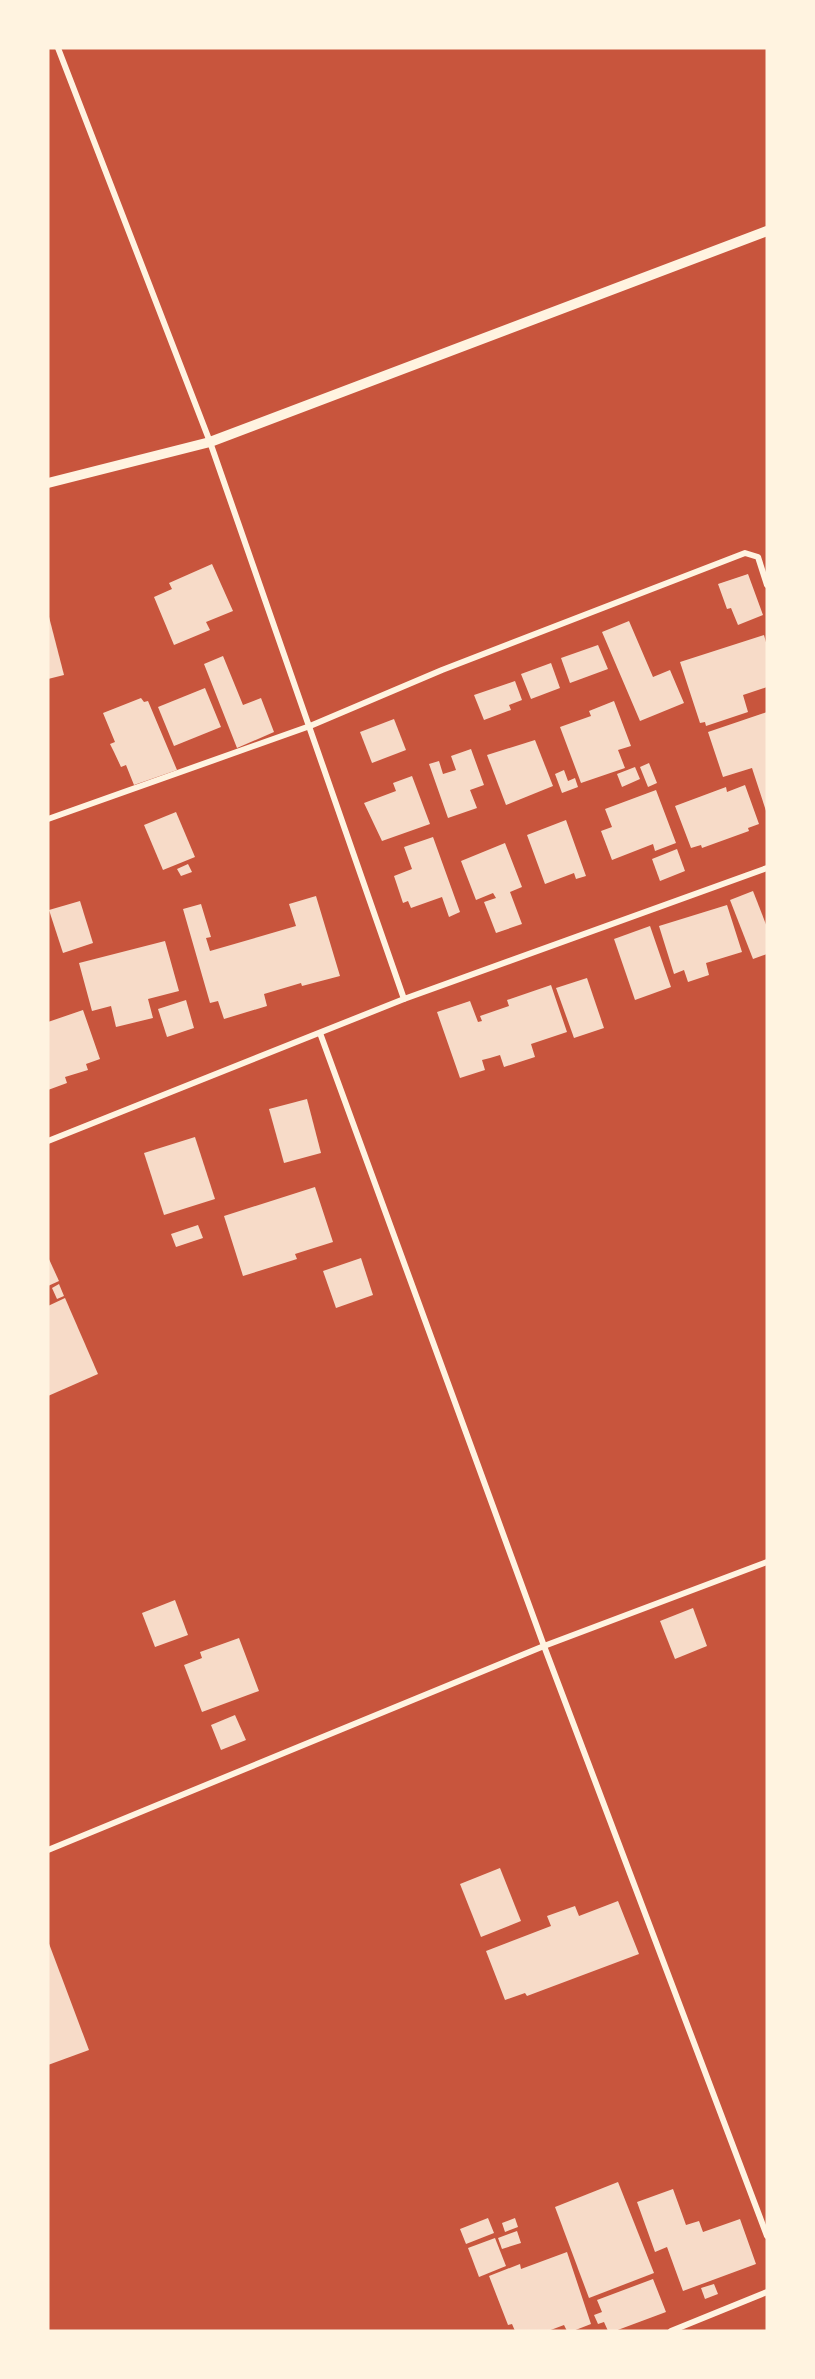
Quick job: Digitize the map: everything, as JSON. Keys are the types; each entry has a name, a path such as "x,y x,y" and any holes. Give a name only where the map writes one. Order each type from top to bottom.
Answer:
{"street":[{"path":"58,48 210,442 405,999"},
{"path":"48,483 210,442 767,231"},
{"path":"48,819 310,726 442,670 745,553 758,557 767,585"},
{"path":"48,1141 405,999 767,868"},
{"path":"321,1033 544,1646 767,2236"},
{"path":"48,1850 544,1646 767,1562"},
{"path":"671,2331 767,2292"}],"building":[{"path":"212,564 233,611 206,622 210,630 174,645 154,597 172,589 169,583"},
{"path":"748,574 763,615 738,625 731,608 727,609 718,584"},
{"path":"48,613 64,675 48,679"},
{"path":"629,621 653,677 670,670 684,703 640,721 602,632"},
{"path":"764,635 767,646 767,687 743,695 748,712 706,726 705,722 700,723 680,662"},
{"path":"598,645 608,669 570,683 561,658"},
{"path":"223,656 243,705 261,698 274,732 237,748 204,664"},
{"path":"551,663 560,688 531,699 521,674"},
{"path":"515,681 522,700 509,705 511,710 484,720 474,695"},
{"path":"205,688 221,727 174,746 158,707"},
{"path":"141,698 144,702 148,701 177,770 134,785 126,765 121,767 110,744 115,742 103,713"},
{"path":"614,701 631,746 618,750 625,768 581,783 560,727 591,716 589,711"},
{"path":"767,712 767,814 752,768 723,777 708,732"},
{"path":"394,719 406,750 372,763 360,732"},
{"path":"535,740 553,786 506,805 487,755"},
{"path":"471,749 484,785 470,790 477,808 448,818 429,764 439,761 443,774 456,770 451,756"},
{"path":"649,763 657,783 648,787 640,767"},
{"path":"635,767 640,779 622,787 617,774"},
{"path":"564,770 568,781 575,778 578,787 562,793 555,774"},
{"path":"412,776 430,824 382,841 364,803 396,791 393,783"},
{"path":"745,785 759,824 748,828 749,831 702,848 701,845 691,848 675,806 726,787 727,792"},
{"path":"656,790 676,843 655,851 653,844 612,860 601,831 612,827 605,809"},
{"path":"176,812 195,857 163,870 144,825"},
{"path":"566,820 586,876 576,879 574,873 545,884 527,835"},
{"path":"433,837 460,912 449,917 442,897 411,908 408,901 403,903 394,876 412,869 404,847"},
{"path":"505,843 522,887 510,892 522,924 496,933 484,902 496,898 493,893 476,900 461,861"},
{"path":"677,849 685,871 660,881 652,859"},
{"path":"188,864 192,872 181,876 177,869"},
{"path":"753,891 767,927 767,954 753,959 730,900"},
{"path":"316,896 340,976 302,986 301,983 264,994 267,1006 224,1019 218,1001 210,1003 183,909 201,904 211,937 206,938 210,951 296,926 289,904"},
{"path":"80,901 93,943 63,953 49,910"},
{"path":"727,905 742,952 706,963 709,975 688,982 684,970 674,974 659,926"},
{"path":"650,926 671,987 635,1000 614,939"},
{"path":"165,941 179,991 148,999 153,1018 116,1027 111,1006 92,1011 79,963"},
{"path":"587,978 604,1028 574,1038 556,988"},
{"path":"551,985 567,1032 531,1044 535,1057 504,1067 500,1055 482,1060 485,1070 460,1078 437,1012 470,1001 478,1022 482,1021 480,1016 509,1006 507,1000"},
{"path":"186,1000 194,1028 167,1037 158,1009"},
{"path":"83,1010 100,1059 86,1064 88,1070 65,1077 67,1083 48,1090 48,1022"},
{"path":"307,1099 321,1153 284,1163 269,1109"},
{"path":"195,1137 215,1199 164,1215 144,1153"},
{"path":"315,1187 333,1242 295,1254 297,1259 243,1276 224,1216"},
{"path":"198,1225 203,1238 176,1247 171,1234"},
{"path":"48,1257 59,1281 48,1286"},
{"path":"361,1258 373,1295 336,1308 323,1271"},
{"path":"59,1284 64,1296 57,1299 52,1288"},
{"path":"65,1298 98,1374 48,1396 48,1306"},
{"path":"175,1600 188,1635 155,1647 142,1613"},
{"path":"693,1608 707,1646 675,1659 660,1621"},
{"path":"239,1638 259,1691 202,1712 184,1665 202,1658 200,1652"},
{"path":"235,1715 246,1740 221,1750 211,1725"},
{"path":"500,1868 521,1921 481,1937 460,1884"},
{"path":"618,1901 639,1954 527,1996 525,1993 505,2000 486,1951 551,1926 547,1916 575,1906 579,1916"},
{"path":"48,1941 89,2050 48,2065"},
{"path":"618,2182 654,2273 589,2298 555,2207"},
{"path":"673,2189 686,2225 699,2221 703,2232 740,2219 756,2264 683,2291 667,2247 655,2252 637,2202"},
{"path":"488,2218 494,2233 466,2244 460,2229"},
{"path":"515,2218 518,2227 505,2232 502,2223"},
{"path":"517,2231 521,2243 502,2249 498,2238"},
{"path":"495,2238 506,2266 479,2277 468,2248"},
{"path":"567,2252 591,2324 573,2331 567,2331 564,2325 548,2331 515,2331 512,2324 508,2325 489,2276 520,2264 521,2269"},
{"path":"653,2279 666,2312 615,2331 608,2331 604,2322 598,2324 594,2315 602,2312 597,2300"},
{"path":"714,2284 718,2294 705,2299 701,2288"}]}
